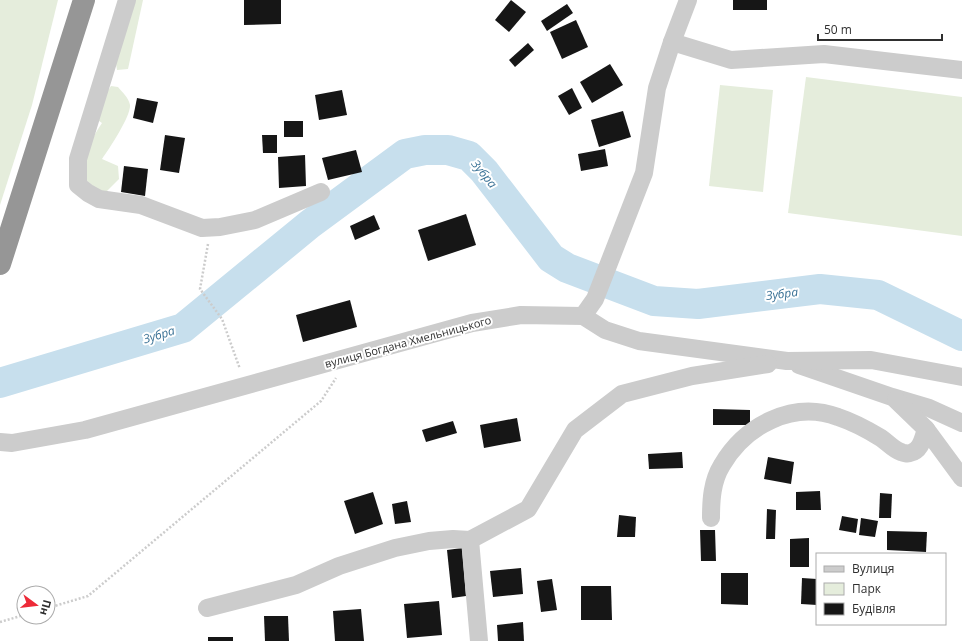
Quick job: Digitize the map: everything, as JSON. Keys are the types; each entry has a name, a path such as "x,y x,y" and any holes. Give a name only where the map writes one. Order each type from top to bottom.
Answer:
{"highway":[{"path":"0,264 84,0"}],"street":[{"path":"127,0 78,159 78,185 88,194 99,199 141,205 202,228 220,227 255,220 321,192"},
{"path":"688,0 657,88 644,173 595,299 583,316 605,330 639,341 787,361 892,397 930,408 962,423"},
{"path":"672,42 730,60 824,54 962,70"},
{"name":"вулиця Богдана Хмельницького","path":"0,442 12,443 85,430 479,322 521,315 583,316"},
{"path":"208,608 296,585 339,566 395,548 429,541 453,539 470,540 528,509 575,430 622,394 692,376 787,361 871,360 962,377"},
{"path":"892,397 926,429 962,478"},
{"path":"711,518 713,489 721,466 737,444 754,429 782,416 814,412 836,416 857,424 881,438 901,453 910,453 916,450 920,445 926,429"},
{"path":"470,540 479,641"}],"path":[{"path":"210,227 200,290 222,319 245,385"},
{"path":"56,606 88,596 101,586 321,401 351,356"},
{"path":"0,622 16,617"}],"green space":[{"path":"0,0 58,0 32,105 0,205"},
{"path":"131,0 143,0 128,69 117,70 115,58"},
{"path":"806,77 962,97 962,236 788,213"},
{"path":"720,85 773,90 763,192 709,186"},
{"path":"111,86 118,87 127,98 130,105 127,117 102,159 118,166 119,179 103,195 84,178 89,149 97,130 102,123 92,116"}],"building":[{"path":"244,0 281,0 281,24 244,25"},
{"path":"511,0 526,12 509,32 495,20"},
{"path":"733,0 767,0 767,10 733,10"},
{"path":"567,4 573,13 547,31 541,21"},
{"path":"576,20 588,47 562,59 550,32"},
{"path":"528,43 534,50 515,67 509,60"},
{"path":"610,64 623,85 592,103 580,82"},
{"path":"572,88 582,108 569,115 558,96"},
{"path":"342,90 347,115 319,120 315,95"},
{"path":"137,98 158,102 153,123 133,118"},
{"path":"623,111 631,137 599,147 591,120"},
{"path":"284,121 303,121 303,137 284,137"},
{"path":"165,135 185,138 179,173 160,170"},
{"path":"262,135 277,135 277,153 263,153"},
{"path":"605,149 608,166 581,171 578,154"},
{"path":"356,150 362,172 328,180 322,158"},
{"path":"305,155 306,186 279,188 278,157"},
{"path":"124,166 148,169 145,196 121,192"},
{"path":"466,214 476,245 428,261 418,230"},
{"path":"374,215 380,229 355,240 350,226"},
{"path":"350,300 357,327 303,342 296,315"},
{"path":"713,409 750,410 750,425 713,425"},
{"path":"517,418 521,441 484,448 480,425"},
{"path":"453,421 457,433 426,442 422,430"},
{"path":"682,452 683,468 649,469 648,454"},
{"path":"768,457 794,462 791,484 764,479"},
{"path":"820,491 821,510 796,510 796,492"},
{"path":"373,492 383,524 355,534 344,501"},
{"path":"880,493 892,494 891,518 879,518"},
{"path":"407,501 411,522 395,524 392,504"},
{"path":"767,509 776,510 775,539 766,539"},
{"path":"619,515 636,517 635,537 617,537"},
{"path":"842,516 858,519 856,533 839,530"},
{"path":"861,518 878,521 875,537 859,535"},
{"path":"700,530 715,530 716,561 701,561"},
{"path":"887,531 927,532 926,552 887,550"},
{"path":"809,538 809,567 790,567 790,539"},
{"path":"462,548 466,596 452,598 447,550"},
{"path":"521,568 523,594 493,597 490,571"},
{"path":"721,573 748,573 748,605 721,604"},
{"path":"802,578 816,579 816,605 801,604"},
{"path":"552,579 557,610 541,612 537,581"},
{"path":"581,586 611,586 612,620 581,620"},
{"path":"439,601 442,635 407,638 404,604"},
{"path":"361,609 364,641 335,641 333,611"},
{"path":"264,616 288,616 289,641 265,641"},
{"path":"523,622 524,641 498,641 497,625"},
{"path":"208,637 233,637 233,641 208,641"}],"waterway":[{"name":"Зубра","path":"0,383 183,328 310,224 405,154 425,150 448,150 469,156 484,171 551,258 567,268 654,301 698,304 820,289 878,295 962,336"}]}
